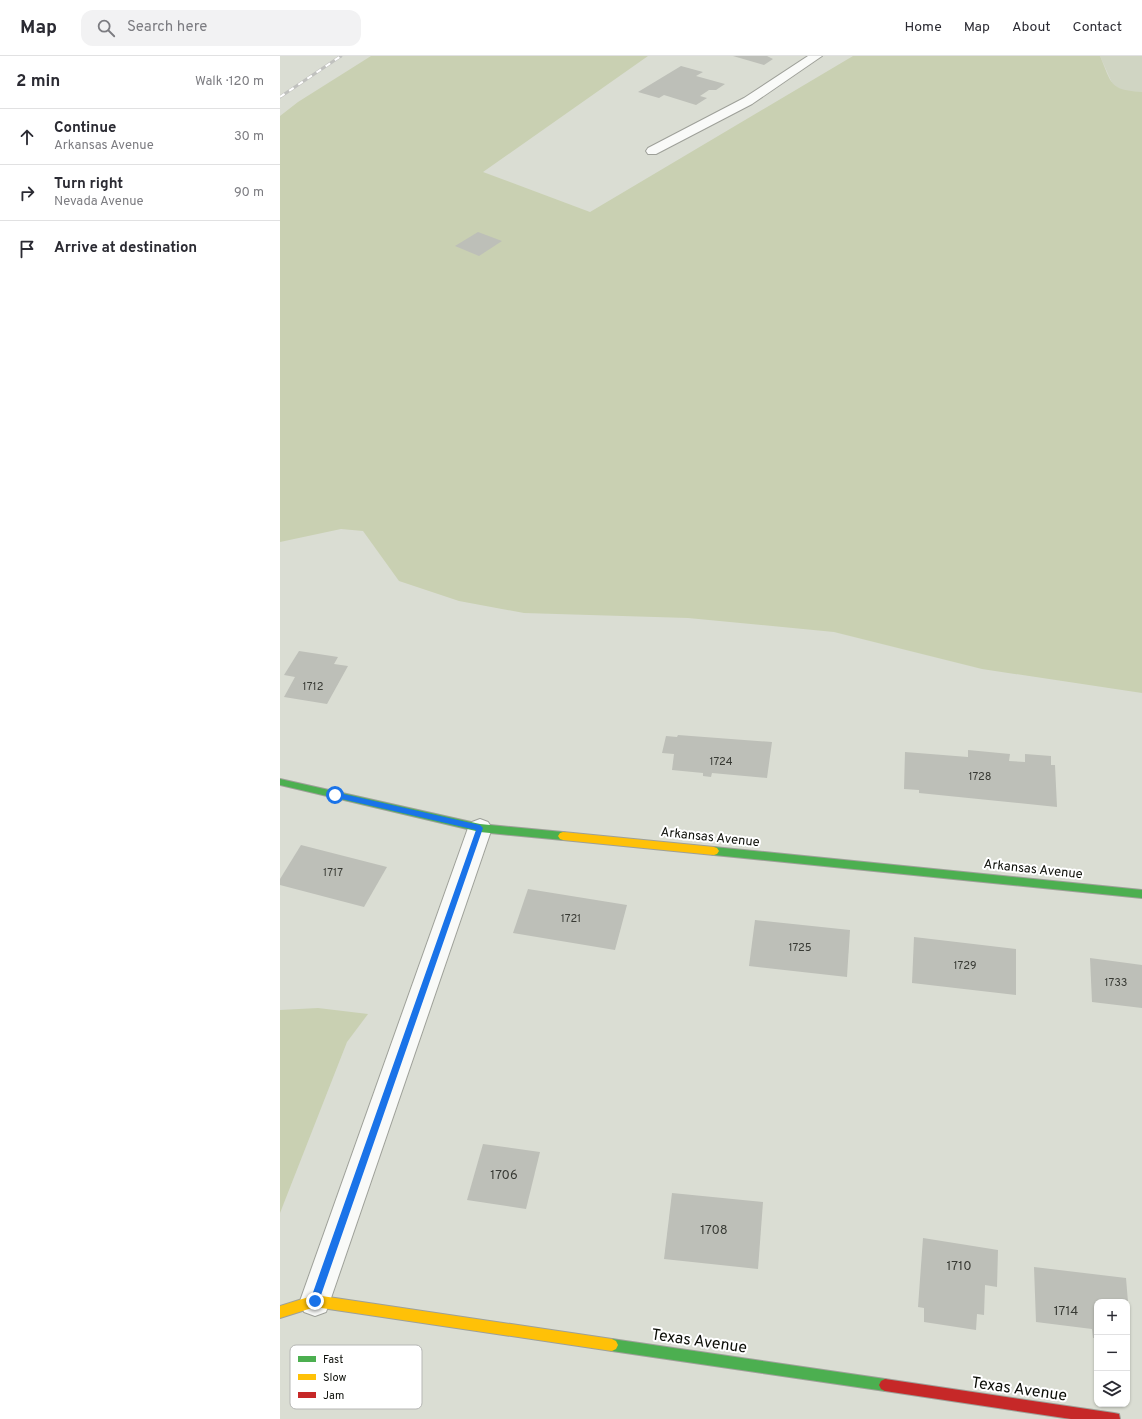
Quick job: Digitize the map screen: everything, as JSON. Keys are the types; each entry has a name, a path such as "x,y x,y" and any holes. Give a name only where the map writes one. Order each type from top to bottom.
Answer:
{"street":[{"name":"Arkansas Avenue","path":"280,782 480,828 1142,894"},
{"path":"315,1301 480,828"},
{"name":"Texas Avenue","path":"280,1312 315,1301 1114,1419"}],"lane":[{"path":"652,151 748,101 816,56"}],"shaded area":[{"path":"371,56 648,56 483,172 590,212 853,56 1100,56 1113,84 1123,89 1142,92 1142,693 982,669 834,632 688,618 524,613 459,601 399,581 363,531 341,529 280,542 280,116 298,102"},
{"path":"1100,56 1142,56 1142,92 1123,91 1113,85"},
{"path":"318,1008 368,1014 347,1042 280,1213 280,1010"}],"building":[{"path":"733,56 767,56 773,59 764,65"},
{"path":"681,66 703,72 696,76 725,84 716,90 709,90 700,96 707,98 696,105 664,95 659,98 638,92"},
{"path":"478,232 502,241 479,256 455,246"},
{"path":"299,651 338,657 334,664 348,666 327,704 284,697 295,677 284,675"},
{"path":"678,735 772,742 767,778 712,773 711,777 703,776 703,773 672,770 674,754 662,753 666,736 677,737"},
{"path":"968,750 1010,754 1009,761 1025,762 1025,754 1051,756 1051,765 1055,765 1057,807 919,793 919,790 904,789 905,752 968,757"},
{"path":"301,845 387,867 364,907 280,885 280,879"},
{"path":"528,889 627,905 615,950 513,933"},
{"path":"755,920 850,930 847,977 749,966"},
{"path":"914,937 1016,949 1016,995 912,983"},
{"path":"1090,958 1142,965 1142,1008 1092,1002"},
{"path":"483,1144 540,1152 526,1209 467,1200"},
{"path":"672,1193 763,1202 758,1269 664,1259"},
{"path":"923,1238 998,1250 997,1287 985,1285 984,1315 977,1314 976,1330 924,1322 924,1308 918,1307"},
{"path":"1034,1267 1126,1278 1128,1299 1094,1299 1094,1338 1092,1329 1036,1322"}],"railway":[{"path":"280,97 341,56"}],"traffic: fast":[{"path":"280,782 480,828 563,836"},
{"path":"714,851 1142,894"},
{"path":"612,1345 885,1385"}],"traffic: slow":[{"path":"563,836 714,851"},
{"path":"280,1312 315,1301 612,1345"}],"traffic: jam":[{"path":"885,1385 1114,1419"}],"route":[{"path":"315,1301 480,828 335,795"}]}
